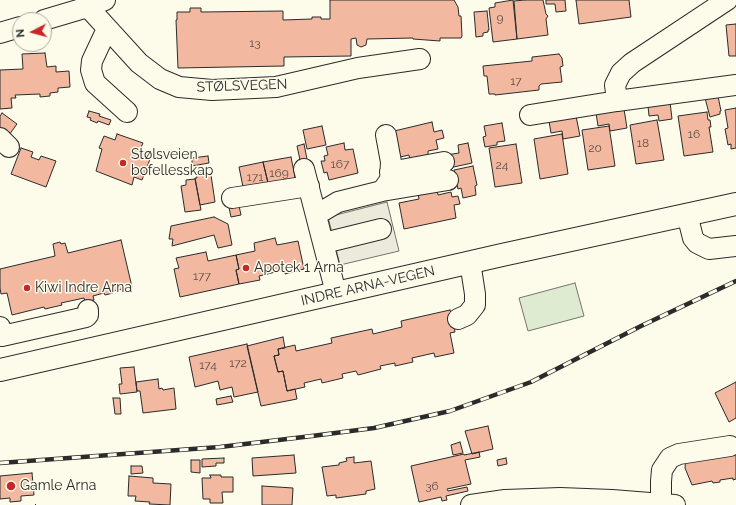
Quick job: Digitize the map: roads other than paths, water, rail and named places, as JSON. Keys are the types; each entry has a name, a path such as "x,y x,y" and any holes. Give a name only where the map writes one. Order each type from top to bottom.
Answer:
{"main road":[{"name":"INDRE ARNA-VEGEN","path":"0,370 470,262 736,204"}],"street":[{"path":"617,101 615,85 621,73 632,63 727,0"},
{"name":"STØLSVEGEN","path":"52,18 97,4 107,29 139,63 160,79 179,87 212,90 276,87 358,68 420,59"},
{"path":"0,33 12,29"},
{"path":"107,29 92,61 90,70 96,83 127,112"},
{"path":"530,115 617,101 736,86"},
{"path":"382,191 390,180 391,162 386,134"},
{"path":"316,215 338,202 382,191 446,171 390,172"},
{"path":"232,198 248,196 306,178 336,293"},
{"path":"687,214 694,238 697,243 709,248 736,246"},
{"path":"324,243 381,230"},
{"path":"458,320 468,315 475,304 470,262"},
{"path":"1,332 86,317 88,315 88,310"},
{"path":"471,505 505,500 560,498 668,504 660,481 662,470 670,458 679,454 730,446"}],"railway":[{"path":"0,463 220,447 374,428 450,411 531,382 641,326 736,281"}],"place":[{"name":"Stølsveien bofellesskap","path":"123,163"},
{"name":"Apotek 1 Arna","path":"246,268"},
{"name":"Kiwi Indre Arna","path":"27,288"},
{"name":"Gamle Arna","path":"11,486"}]}
